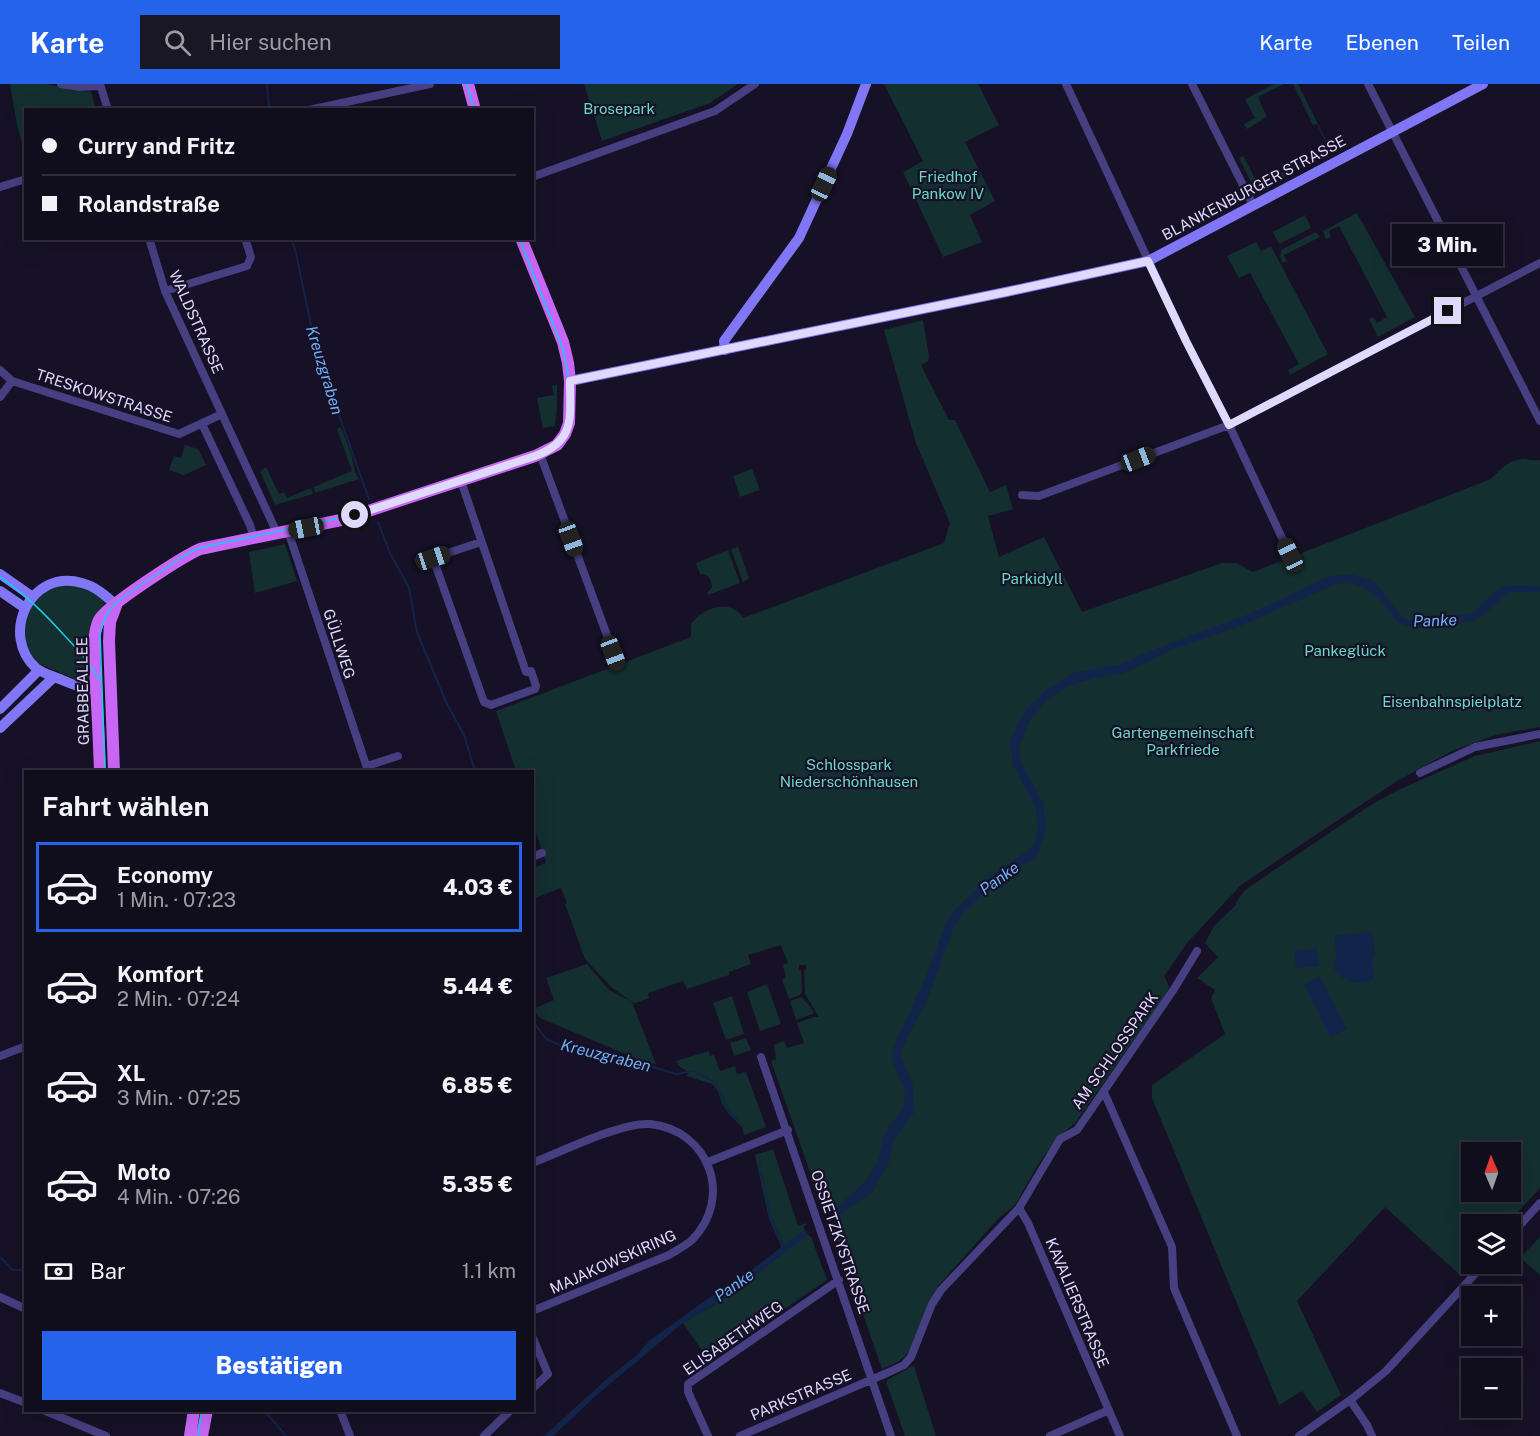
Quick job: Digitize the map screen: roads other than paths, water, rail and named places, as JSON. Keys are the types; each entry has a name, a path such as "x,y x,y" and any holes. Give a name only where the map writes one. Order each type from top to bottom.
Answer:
{"main road":[{"path":"468,84 474,108"},
{"path":"725,350 724,341 799,238 847,134 866,84"},
{"name":"BLANKENBURGER STRASSE","path":"570,381 1148,261 1483,84"},
{"path":"110,688 86,689 39,670 29,662 18,641 17,625 22,606 30,595 52,584 69,581 88,585 116,605 190,553 208,547 341,520 538,455 557,445 569,423 568,363 563,342 522,240"},
{"path":"0,574 30,595"},
{"path":"0,591 22,606"},
{"name":"GRABBEALLEE","path":"114,770 109,633 116,605"},
{"name":"GRABBEALLEE","path":"100,770 95,643 97,626 102,616 116,605"},
{"path":"0,709 39,670"},
{"path":"0,728 54,676"},
{"path":"190,1436 194,1412"},
{"path":"202,1436 207,1412"}],"street":[{"path":"61,84 79,87 100,85 107,108"},
{"path":"318,108 430,84"},
{"path":"534,176 715,111 755,84"},
{"path":"1065,84 1290,555"},
{"path":"1192,84 1252,205"},
{"path":"1368,84 1540,421"},
{"path":"0,187 24,180"},
{"name":"WALDSTRASSE","path":"150,240 165,291 222,414 283,532"},
{"path":"165,291 247,266 251,256 246,240"},
{"path":"1022,495 1039,496 1229,425 1540,263"},
{"name":"TRESKOWSTRASSE","path":"0,370 12,381 179,434 202,424"},
{"path":"0,397 12,381"},
{"path":"222,414 202,424 254,538"},
{"path":"538,455 618,665"},
{"path":"461,481 526,672 531,671 536,686 531,692 491,705 484,702 431,559 481,542"},
{"name":"GÜLLWEG","path":"283,532 368,768 398,756"},
{"path":"1420,773 1475,747 1540,734"},
{"path":"534,856 542,853"},
{"name":"AM SCHLOSSPARK","path":"872,1379 897,1369 907,1362 940,1290 1019,1208 1060,1139 1077,1130 1174,989 1197,951"},
{"path":"0,1056 24,1047"},
{"name":"OSSIETZKYSTRASSE","path":"761,1057 788,1130 891,1436"},
{"path":"1104,1092 1172,1247 1174,1288 1237,1436"},
{"path":"534,1162 624,1127 643,1124 658,1125 680,1133 708,1162 788,1130"},
{"name":"MAJAKOWSKIRING","path":"534,1310 669,1255 691,1241 705,1221 712,1202 713,1186 708,1162"},
{"path":"1521,1224 1540,1203"},
{"name":"KAVALIERSTRASSE","path":"1019,1208 1028,1223 1120,1436"},
{"path":"1303,1435 1386,1371 1475,1274"},
{"name":"ELISABETHWEG","path":"708,1436 688,1392 688,1384 839,1280"},
{"path":"0,1297 24,1308"},
{"path":"534,1341 548,1374 534,1387"},
{"name":"PARKSTRASSE","path":"740,1436 872,1379"},
{"path":"0,1393 24,1402"},
{"path":"1350,1400 1372,1436"},
{"path":"1050,1436 1108,1410"},
{"path":"51,1412 106,1436"},
{"path":"341,1412 350,1436"},
{"path":"484,1436 509,1412"}],"water":[{"name":"Panke","path":"1350,574 1373,581 1400,615 1409,620 1469,614 1496,591 1506,586 1540,587 1540,592 1509,592 1488,612 1463,623 1415,627 1398,622 1379,599 1364,588 1356,584 1336,584 1240,626 1174,649 1124,673 1067,686 1047,700 1030,720 1019,745 1022,764 1043,803 1046,827 1039,851 1035,858 1001,878 986,891 962,914 952,931 930,994 903,1046 901,1057 913,1086 914,1112 894,1140 889,1162 872,1193 808,1235 720,1301 683,1323 599,1393 553,1436 544,1436 609,1377 637,1355 649,1341 710,1297 737,1281 834,1210 866,1181 878,1160 885,1132 904,1107 905,1091 893,1062 893,1050 929,970 945,924 951,914 989,877 1034,846 1038,826 1036,808 1013,765 1010,741 1020,719 1030,705 1049,688 1076,672 1123,664 1145,653 1252,613 1328,577"},
{"path":"1372,931 1375,956 1372,957 1374,978 1365,982 1353,982 1342,978 1334,968 1336,954 1334,936"},
{"path":"1317,948 1319,966 1296,968 1294,951"},
{"path":"1320,976 1347,1029 1330,1037 1304,985"}],"waterway":[{"name":"Kreuzgraben","path":"267,84 269,108"},
{"name":"Kreuzgraben","path":"292,240 317,354 369,499"},
{"name":"Kreuzgraben","path":"378,522 390,553 409,588 417,632 446,702 464,735 475,770"},
{"name":"Kreuzgraben","path":"534,1023 546,1039 564,1047 603,1052 676,1074 693,1071 708,1078 717,1086 729,1112 738,1120"},
{"name":"Kreuzgraben","path":"759,1162 760,1168"},
{"name":"Kreuzgraben","path":"761,1172 771,1218 783,1246"},
{"path":"0,1257 13,1270 24,1270"},
{"path":"266,1412 286,1436"}],"tram line":[{"path":"467,84 473,108"},
{"path":"105,770 100,633 107,613 120,599 199,548 340,518 542,453 556,443 566,428 568,374 563,349 520,240"},
{"path":"0,577 49,619 83,656 99,680"},
{"path":"198,1436 202,1412"}],"park label":[{"name":"Brosepark","path":"619,109"},
{"name":"Friedhof Pankow IV","path":"948,186"},
{"name":"Parkidyll","path":"1032,579"},
{"name":"Pankeglück","path":"1345,651"},
{"name":"Eisenbahnspielplatz","path":"1452,702"},
{"name":"Gartengemeinschaft Parkfriede","path":"1183,742"},
{"name":"Schlosspark Niederschönhausen","path":"849,774"}]}
